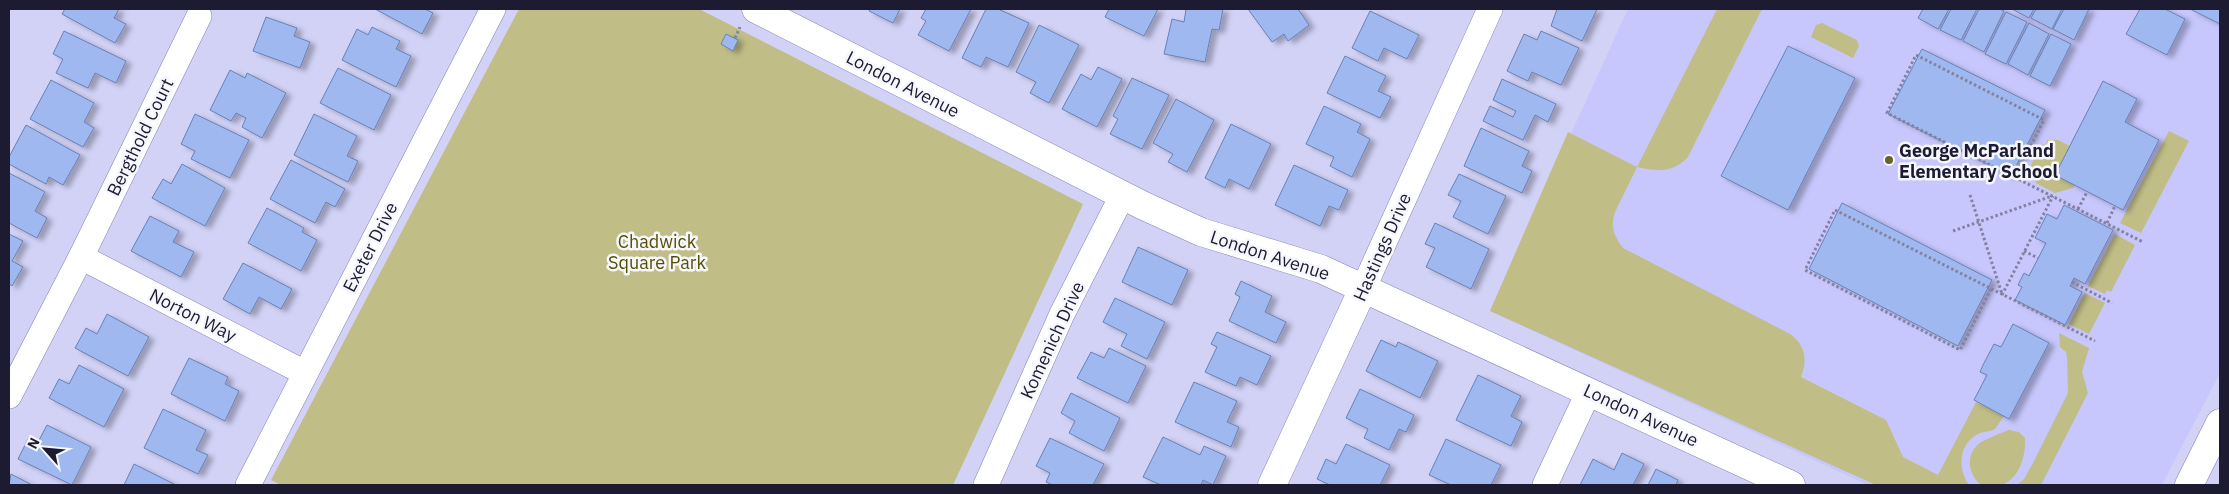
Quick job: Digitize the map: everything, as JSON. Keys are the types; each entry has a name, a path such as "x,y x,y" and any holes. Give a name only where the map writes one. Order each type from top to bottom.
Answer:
{"street":[{"name":"Exeter Drive","path":"248,485 493,9"},
{"name":"Hastings Drive","path":"1272,485 1490,9"},
{"name":"London Avenue","path":"756,13 1122,196 1200,232 1321,269 1791,485"},
{"name":"Bergthold Court","path":"9,396 81,257 199,16"},
{"name":"Komenich Drive","path":"986,485 1062,314 1122,196"},
{"name":"Norton Way","path":"81,257 305,373"},
{"path":"1545,485 1589,391"},
{"path":"2189,485 2220,423"}],"path":[{"path":"735,38 756,13"},
{"path":"2015,178 2044,120 1916,55 1887,113 2015,178 2107,223 2143,242"},
{"path":"2078,209 2087,192"},
{"path":"1970,195 2002,294"},
{"path":"1952,231 2052,196"},
{"path":"2002,294 2052,196"},
{"path":"2107,223 2115,206"},
{"path":"1991,289 1960,350 1804,270 1835,210 2095,341"},
{"path":"2024,251 2038,258"},
{"path":"2072,282 2112,303"}],"shaded area":[{"name":"George McParland Elementary School","path":"1628,9 2220,9 2220,373 2162,485 1868,485 1490,311"}],"green space":[{"name":"Chadwick Square Park","path":"519,9 699,9 1083,204 953,485 281,485 271,480"},
{"path":"1717,9 1762,9 1688,157 1670,169 1651,170 1637,167"},
{"path":"1822,23 1857,40 1859,46 1853,58 1811,37 1816,25"},
{"path":"2169,131 2189,141 2141,233 2120,223"},
{"path":"1568,132 1637,167 1615,212 1613,222 1617,239 1623,248 1790,334 1799,343 1804,353 1805,358 1801,377 1886,420 1903,457 1938,475 1976,402 2004,416 1995,429 1978,434 1966,445 1963,452 1962,465 1965,479 1969,485 1876,485 1490,311"},
{"path":"2047,140 2058,140 2070,146 2075,185 2073,188 2055,193 2036,183 2031,165 2040,146 2046,144"},
{"path":"2115,234 2135,245 2111,292 2107,290 2105,294 2088,286"},
{"path":"2085,293 2105,303 2089,334 2069,324"},
{"path":"2059,333 2089,348 2082,372 2088,393 2041,485 2017,485 2024,479 2033,463 2068,393 2067,358 2066,352 2060,347"},
{"path":"2009,430 2019,432 2025,438 2023,459 2017,472 2013,478 2001,485 1981,485 1971,470 1970,459 1972,453 1982,442"}],"building":[{"path":"65,9 119,9 114,18 126,24 115,43 62,14"},
{"path":"375,9 425,9 433,13 422,34"},
{"path":"870,9 900,9 893,23 869,11"},
{"path":"926,9 971,9 949,51 918,35 926,21 921,18"},
{"path":"986,9 998,9 1029,23 1008,67 986,57 981,67 962,58"},
{"path":"1109,9 1158,9 1144,36 1105,17"},
{"path":"1186,9 1223,9 1219,30 1212,29 1205,62 1164,54 1172,19 1184,22"},
{"path":"1248,9 1298,9 1309,25 1288,41 1284,34 1272,42"},
{"path":"1557,9 1597,9 1582,41 1551,26"},
{"path":"1923,9 1949,9 1938,29 1918,18"},
{"path":"1951,9 1977,9 1961,40 1940,30"},
{"path":"1979,9 2000,9 2004,11 1984,52 1963,41"},
{"path":"2012,9 2034,9 2029,18"},
{"path":"2036,9 2062,9 2052,29 2031,18"},
{"path":"2064,9 2089,9 2074,40 2053,29"},
{"path":"2140,9 2165,9 2185,19 2167,55 2126,34"},
{"path":"2190,9 2220,9 2220,24"},
{"path":"1370,11 1419,35 1407,59 1384,48 1378,61 1352,48"},
{"path":"2006,12 2027,22 2006,64 1985,54"},
{"path":"266,17 297,28 294,36 310,42 300,68 253,51"},
{"path":"2029,23 2049,34 2028,75 2008,64"},
{"path":"1039,25 1079,45 1049,103 1030,93 1036,82 1016,72"},
{"path":"372,27 400,41 396,49 411,56 396,87 342,60 357,29 368,35"},
{"path":"64,31 126,61 116,83 95,73 88,88 56,73 63,59 53,54"},
{"path":"1541,31 1579,48 1561,85 1532,72 1528,81 1507,71 1524,34 1537,40"},
{"path":"726,34 738,40 733,51 721,44"},
{"path":"2051,34 2071,44 2050,86 2030,76"},
{"path":"1788,46 1855,78 1788,210 1721,176"},
{"path":"1922,49 2045,110 2011,176 1888,114"},
{"path":"1345,56 1386,76 1378,91 1391,97 1380,118 1327,93"},
{"path":"1098,67 1122,79 1097,127 1062,109 1081,74 1091,80"},
{"path":"338,68 391,95 374,130 320,103"},
{"path":"230,70 245,78 247,73 286,93 262,138 242,127 246,118 236,113 231,121 210,110"},
{"path":"1132,78 1169,95 1142,149 1110,134 1118,119 1113,116"},
{"path":"1502,79 1556,104 1548,122 1535,115 1523,140 1483,121 1490,106 1513,117 1516,111 1493,100"},
{"path":"51,80 94,103 84,122 94,128 83,147 30,119"},
{"path":"2103,81 2137,99 2125,122 2159,140 2123,210 2055,175"},
{"path":"1176,99 1214,120 1187,172 1168,162 1173,154 1153,143"},
{"path":"1324,106 1361,124 1357,132 1370,139 1352,177 1330,166 1334,157 1306,144"},
{"path":"195,114 249,140 230,178 191,159 195,151 181,144"},
{"path":"314,114 357,136 347,156 358,161 348,182 294,155"},
{"path":"1231,124 1271,144 1249,189 1229,179 1225,188 1205,178"},
{"path":"26,125 80,155 63,185 49,177 46,184 9,164 9,157"},
{"path":"1481,128 1529,151 1522,166 1532,171 1522,193 1464,166"},
{"path":"291,160 345,189 335,207 326,202 315,223 270,199"},
{"path":"182,164 225,188 205,226 152,198 163,179 171,184"},
{"path":"1294,165 1348,190 1339,210 1329,206 1320,226 1275,205"},
{"path":"9,173 45,192 35,211 47,218 37,238 9,223"},
{"path":"1459,174 1506,196 1488,234 1453,217 1461,201 1448,195"},
{"path":"1842,203 1992,280 1958,346 1809,269"},
{"path":"2064,205 2113,230 2085,284 2074,278 2070,286 2082,292 2065,325 2015,300 2022,287 2018,285 2024,273 2029,276 2046,243 2035,238 2047,214 2057,219"},
{"path":"267,208 304,228 302,232 317,240 301,271 248,243"},
{"path":"150,216 179,231 173,242 194,252 181,277 131,251"},
{"path":"1435,223 1489,249 1471,289 1426,267 1435,248 1425,244"},
{"path":"9,234 23,241 12,261 23,267 12,286 9,284"},
{"path":"1138,247 1188,270 1172,305 1122,282"},
{"path":"243,263 292,289 281,309 259,297 250,314 223,299"},
{"path":"1241,281 1272,296 1265,312 1286,322 1276,343 1229,321 1240,297 1235,294"},
{"path":"1115,298 1165,322 1147,359 1121,346 1127,334 1103,322"},
{"path":"107,314 149,337 128,376 75,348 86,328 97,334"},
{"path":"2013,324 2049,343 2009,419 1974,400 1987,375 1980,372 1983,365 1994,344 2001,347"},
{"path":"1217,332 1271,356 1257,385 1240,377 1236,386 1205,372 1217,347 1211,344"},
{"path":"1381,340 1396,347 1398,342 1438,361 1420,398 1366,371"},
{"path":"1109,348 1146,366 1128,403 1077,378 1091,352 1104,358"},
{"path":"189,358 228,377 225,384 239,391 225,421 171,394"},
{"path":"79,365 124,389 104,427 49,398 59,379 69,384"},
{"path":"1478,375 1521,396 1511,416 1522,422 1511,446 1456,420"},
{"path":"1194,382 1237,401 1227,422 1239,427 1231,447 1175,422"},
{"path":"1360,389 1414,415 1406,432 1399,429 1389,450 1364,438 1368,429 1346,418"},
{"path":"1071,393 1120,418 1104,451 1069,433 1075,421 1061,413"},
{"path":"163,409 206,430 196,450 208,455 198,474 144,448"},
{"path":"47,425 91,447 72,485 18,459 28,439 37,444"},
{"path":"1163,437 1200,455 1204,446 1226,456 1213,485 1203,480 1201,485 1161,485 1143,477"},
{"path":"1050,438 1104,464 1093,485 1053,485 1046,482 1050,473 1036,466"},
{"path":"1446,439 1501,465 1491,485 1451,485 1429,475"},
{"path":"1346,444 1390,465 1380,485 1330,485 1317,479 1326,459 1336,464"},
{"path":"1622,453 1644,464 1633,485 1580,485 1593,459 1614,470"},
{"path":"134,464 174,484 124,485"},
{"path":"1656,469 1678,480 1676,485 1648,485"},
{"path":"11,474 32,485 9,485"}],"place":[{"name":"George McParland Elementary School","path":"1889,160"}]}
